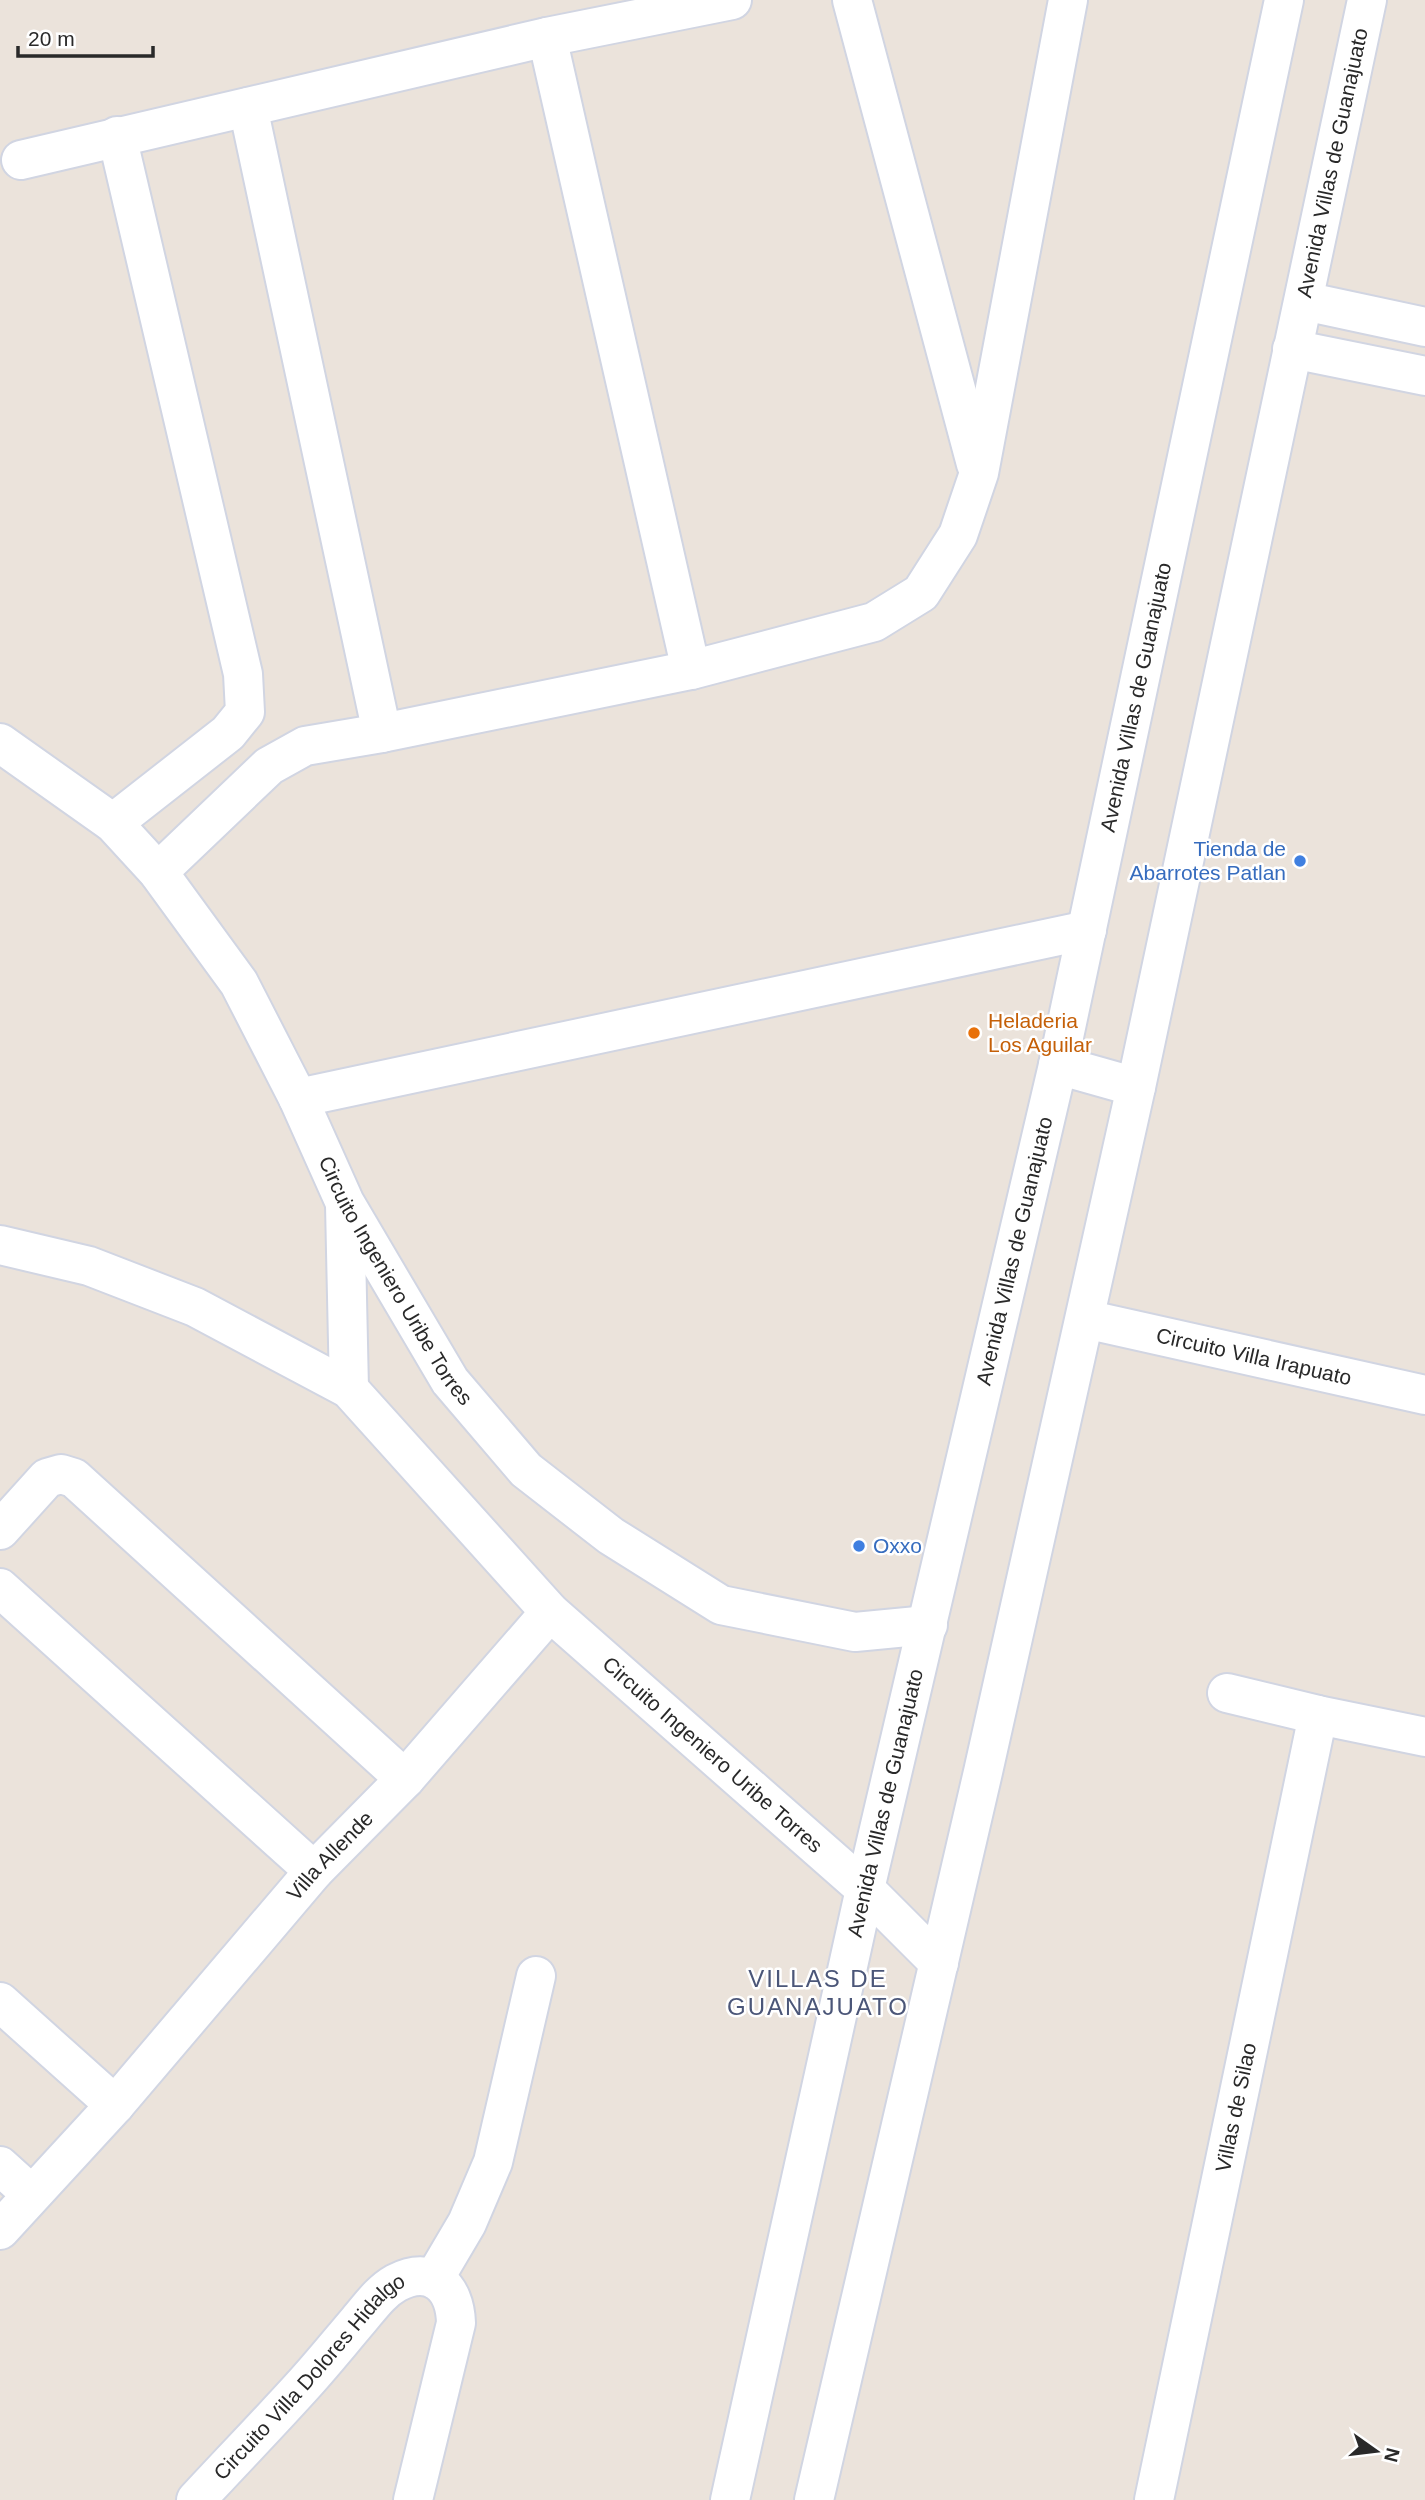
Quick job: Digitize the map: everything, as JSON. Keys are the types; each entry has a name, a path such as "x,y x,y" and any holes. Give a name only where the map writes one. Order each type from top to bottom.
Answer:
{"street":[{"path":"21,160 547,37 732,0"},
{"path":"852,0 979,472"},
{"path":"158,872 269,766 305,746 382,733 691,670 874,622 922,593 958,535 979,472 1069,0"},
{"name":"Avenida Villas de Guanajuato","path":"730,2500 865,1889 1058,1065 1284,0"},
{"name":"Avenida Villas de Guanajuato","path":"814,2500 1085,1319 1367,0"},
{"path":"547,37 691,670"},
{"path":"248,107 382,733"},
{"path":"113,823 228,733 245,712 243,674 117,136"},
{"path":"1304,301 1425,327"},
{"path":"1292,349 1425,376"},
{"name":"Circuito Ingeniero Uribe Torres","path":"0,743 113,823 158,872 239,983 298,1098 345,1203 450,1381 526,1471 611,1536 721,1605 855,1632 928,1625"},
{"path":"298,1098 1087,930"},
{"path":"1058,1065 1136,1087"},
{"path":"345,1203 349,1390"},
{"name":"Circuito Ingeniero Uribe Torres","path":"0,1245 89,1266 195,1307 349,1390 550,1612 865,1889 939,1963"},
{"name":"Circuito Villa Irapuato","path":"1085,1319 1425,1395"},
{"path":"0,1530 47,1478 61,1474 74,1478 405,1779"},
{"path":"0,1588 314,1871"},
{"name":"Villa Allende","path":"0,2230 115,2105 314,1871 405,1779 550,1612"},
{"path":"1227,1693 1425,1737"},
{"name":"Villas de Silao","path":"1154,2500 1318,1715"},
{"name":"Circuito Villa Dolores Hidalgo","path":"434,2279 467,2223 492,2162 536,1976"},
{"path":"0,2002 115,2105"},
{"path":"0,2166 31,2194"},
{"name":"Circuito Villa Dolores Hidalgo","path":"196,2500 383,2293 407,2278 434,2279 445,2286 452,2295 456,2323 413,2500"}],"place":[{"name":"Tienda de Abarrotes Patlan","path":"1300,861"},
{"name":"Heladeria Los Aguilar","path":"974,1033"},
{"name":"Oxxo","path":"859,1546"}],"district":[{"name":"VILLAS DE GUANAJUATO","path":"818,1993"}]}
